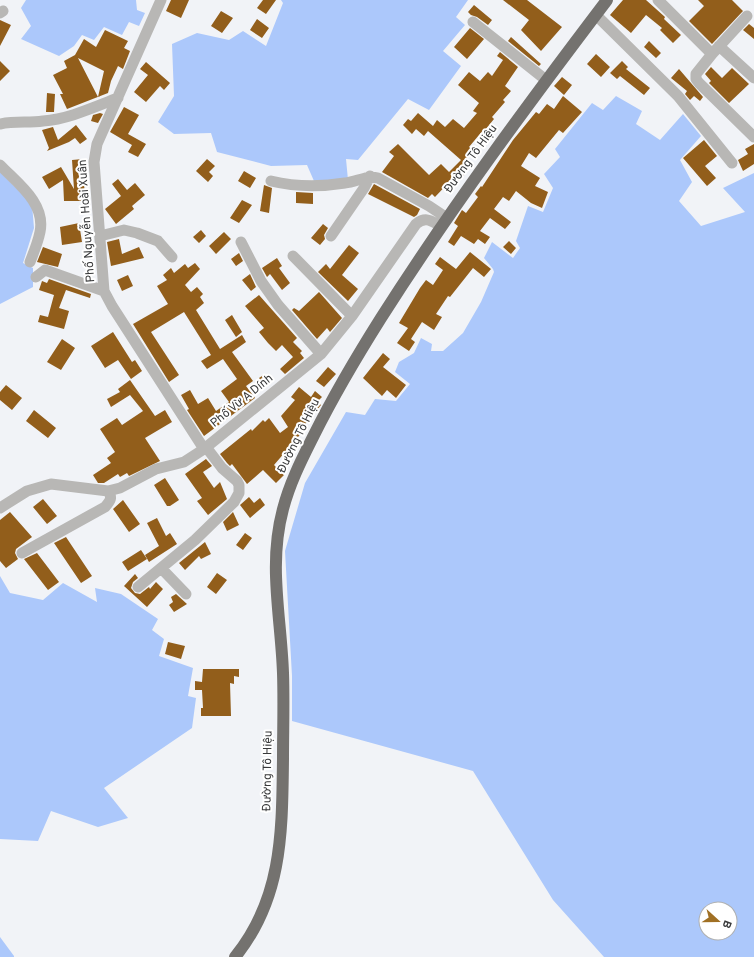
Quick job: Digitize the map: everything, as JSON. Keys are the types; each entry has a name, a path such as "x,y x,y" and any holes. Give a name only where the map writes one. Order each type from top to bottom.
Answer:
{"highway":[{"name":"Đường Tô Hiệu","path":"235,957 256,928 265,908 274,881 279,854 282,812 283,674 274,567 277,536 293,478 346,375 444,222 546,80 608,0"}],"street":[{"name":"Phố Nguyễn Hoài Xuân","path":"161,0 97,144 94,162 104,291 112,306 205,448 240,486 239,493 234,502 195,540 161,568"},
{"path":"658,0 716,50 754,78"},
{"path":"596,15 678,96 701,122 732,163"},
{"path":"747,16 696,74 696,79 754,137"},
{"path":"473,22 546,80"},
{"path":"0,124 13,121 43,121 67,117 118,98"},
{"path":"0,165 32,199 37,207 41,219 40,232 30,262"},
{"path":"271,181 296,186 332,185 347,183 370,176 378,178 410,196 444,222"},
{"path":"330,236 360,194 370,176"},
{"name":"Phố Vừ A Dính","path":"0,508 27,491 51,484 108,491 120,488 156,469 184,462 205,448 321,354 352,316 416,224 422,219 444,222"},
{"path":"100,236 124,230 137,233 158,241 172,257"},
{"path":"241,242 261,281 278,305 321,354"},
{"path":"293,256 352,316"},
{"path":"36,277 45,270 104,291"},
{"path":"22,553 105,507 111,500 111,495 108,491"},
{"path":"138,587 161,568 186,594"}],"shaded area":[{"path":"26,0 136,0 137,10 145,13 139,26 129,22 122,35 104,27 94,40 82,35 74,46 59,56 21,39 31,26 21,8"},
{"path":"281,0 468,0 456,17 465,25 443,51 461,66 429,110 408,99 358,160 346,159 348,180 314,181 307,165 271,166 217,152 211,133 174,134 158,122 174,96 172,44 197,33 229,40 243,31 266,46 283,3"},
{"path":"616,96 642,111 636,124 660,140 683,114 701,136 680,160 692,182 679,201 701,226 745,212 723,188 754,173 754,957 604,957 553,900 473,771 292,721 292,676 285,551 305,483 346,412 365,415 375,399 396,401 410,384 395,372 399,362 414,353 421,338 432,344 431,351 443,351 463,333 481,302 494,272 484,258 492,242 513,258 520,248 516,241 528,206 543,212 553,188 544,174 560,157 555,149 592,103 603,110"},
{"path":"0,172 32,204 34,228 23,263 33,268 33,287 0,304"},
{"path":"0,576 10,593 43,600 63,583 97,602 95,588 121,594 158,619 152,630 164,639 159,656 193,668 188,696 196,698 192,728 104,788 128,818 98,827 51,811 38,841 0,839"},
{"path":"0,937 14,956 14,957 0,957"}],"building":[{"path":"171,0 189,0 181,18 166,11"},
{"path":"263,0 276,0 266,14 257,8"},
{"path":"503,0 527,0 562,27 541,51 521,30 529,20"},
{"path":"623,0 646,0 665,17 664,19 681,35 673,43 660,30 662,28 646,15 631,33 610,15"},
{"path":"698,0 732,0 743,11 712,44 689,21 704,6"},
{"path":"474,5 492,20 488,25 468,12"},
{"path":"221,11 233,18 222,33 211,26"},
{"path":"257,19 269,28 262,38 250,30"},
{"path":"0,20 11,25 0,46"},
{"path":"749,24 754,28 754,39 743,30"},
{"path":"470,28 484,39 467,59 454,47"},
{"path":"105,30 128,41 124,48 130,51 123,69 118,66 111,81 108,93 98,97 67,109 60,94 63,94 53,75 67,68 64,61 75,55 84,39 96,47","holes":["78,58 104,71 98,97"]},
{"path":"511,37 541,64 539,66 508,41"},
{"path":"649,41 661,53 656,58 644,47"},
{"path":"500,52 518,67 505,86 511,91 503,100 505,102 492,117 494,119 469,147 473,150 464,161 467,164 460,171 464,175 458,181 454,177 435,197 432,194 428,198 382,172 394,156 389,152 398,144 429,175 441,164 449,172 461,160 428,131 424,136 416,129 412,134 403,125 408,119 411,121 418,113 433,126 437,120 445,127 453,119 464,128 477,113 473,111 479,103 458,85 469,72 480,81 488,72 492,76 503,60 497,56"},
{"path":"596,54 610,67 601,77 587,64"},
{"path":"0,61 10,71 0,81"},
{"path":"622,61 628,67 626,69 650,88 644,95 620,76 617,79 610,73"},
{"path":"146,62 170,83 164,90 160,86 146,102 134,92 148,75 140,69"},
{"path":"711,67 722,78 732,68 749,84 729,103 709,83 711,81 705,74"},
{"path":"679,69 703,97 700,101 694,96 690,100 685,94 687,91 671,78"},
{"path":"562,77 572,85 564,95 554,86"},
{"path":"47,93 55,94 54,112 46,112"},
{"path":"563,96 582,112 563,133 559,130 536,158 529,153 521,166 540,178 535,186 548,192 542,208 531,203 516,191 509,201 503,197 494,209 511,222 505,229 490,218 480,231 490,237 485,244 478,239 474,244 461,236 454,246 448,242 458,226 454,223 462,210 466,213 478,197 475,194 481,186 482,187 513,140 536,112 539,114 547,104 554,109"},
{"path":"124,107 139,115 128,134 146,144 138,157 128,152 132,145 110,132"},
{"path":"100,113 103,114 98,123 91,121 93,115"},
{"path":"76,125 87,139 80,144 75,138 47,151 49,148 42,130 53,127 58,140"},
{"path":"704,140 717,156 705,166 716,178 707,186 683,158"},
{"path":"754,144 754,164 743,171 738,160 748,154 745,149"},
{"path":"83,159 85,201 64,201 63,180 49,189 42,177 61,167 74,189 72,160"},
{"path":"207,159 215,166 209,172 213,176 208,182 196,171"},
{"path":"244,171 256,178 250,188 238,181"},
{"path":"118,179 127,190 135,183 145,195 132,206 134,209 116,224 105,209 121,196 112,184"},
{"path":"374,184 420,209 417,215 414,217 368,194"},
{"path":"264,185 272,188 269,213 260,211"},
{"path":"296,192 313,193 313,204 296,203"},
{"path":"242,200 252,205 239,223 230,218"},
{"path":"79,223 82,242 62,245 60,227"},
{"path":"323,224 328,228 324,235 325,239 320,245 311,238"},
{"path":"201,230 206,236 199,243 193,237"},
{"path":"224,232 231,239 216,254 209,246"},
{"path":"119,239 122,254 139,247 144,258 111,266 107,242"},
{"path":"509,241 516,248 511,254 503,247"},
{"path":"349,245 359,253 342,275 358,289 348,301 318,272 326,264 330,269"},
{"path":"43,247 62,254 58,267 37,262"},
{"path":"470,252 491,269 484,277 473,268 450,297 448,296 436,314 442,317 434,330 422,322 411,339 415,342 409,351 397,343 408,328 399,323 420,288 426,280 433,285 443,270 435,264 440,257 456,269"},
{"path":"239,253 243,261 236,266 231,259"},
{"path":"277,258 282,266 279,268 290,283 282,290 270,274 267,277 262,268"},
{"path":"195,263 200,269 185,285 191,292 197,287 203,294 200,297 204,303 196,310 220,349 242,335 246,342 232,352 253,381 246,386 255,398 204,436 187,410 189,409 181,395 190,390 198,404 208,398 216,411 229,402 221,391 237,379 223,359 207,369 201,361 211,355 184,312 151,332 179,375 169,382 133,324 168,304 157,286 167,280 163,275 171,268 174,273 185,264 188,268"},
{"path":"250,274 256,287 251,291 242,280"},
{"path":"128,275 133,286 122,291 117,280"},
{"path":"49,279 91,294 90,298 66,290 59,308 69,311 64,329 38,322 40,315 48,317 54,295 39,290 42,281 47,283"},
{"path":"319,292 342,318 330,332 327,328 317,339 292,310 294,308 299,311"},
{"path":"259,295 297,338 293,342 302,351 300,353 304,358 285,374 280,369 293,357 282,345 276,351 268,343 259,332 264,328 245,306"},
{"path":"232,315 242,332 236,337 225,320"},
{"path":"113,332 132,362 135,360 142,371 131,379 118,360 105,368 91,346"},
{"path":"62,339 75,348 61,370 47,362"},
{"path":"383,353 390,359 383,367 406,385 396,398 387,390 382,396 363,378"},
{"path":"328,367 336,374 324,387 316,381"},
{"path":"265,374 270,382 263,386 259,378"},
{"path":"130,380 155,416 165,410 172,422 145,438 160,461 129,476 127,473 120,477 118,474 104,483 98,483 93,475 111,463 107,458 115,452 100,429 117,418 122,425 143,411 130,395 111,407 107,399 120,392 118,389"},
{"path":"6,385 22,398 12,410 0,400 0,392"},
{"path":"299,387 311,397 315,391 322,397 317,402 321,405 302,428 304,430 274,465 284,475 276,483 263,470 247,484 232,464 230,466 220,454 251,429 252,431 263,420 265,422 269,418 280,433 288,427 281,416 295,400 291,397"},
{"path":"34,410 56,428 48,438 26,421"},
{"path":"206,459 212,466 203,472 214,488 220,482 227,499 208,515 197,501 202,498 185,474"},
{"path":"165,478 179,500 170,506 167,506 154,485"},
{"path":"249,497 254,503 260,498 265,505 250,518 240,505"},
{"path":"43,499 57,516 47,524 33,507"},
{"path":"123,500 140,524 129,532 113,509"},
{"path":"10,512 32,537 16,549 15,553 18,559 6,568 0,561 0,520"},
{"path":"233,512 239,525 227,531 223,522"},
{"path":"157,518 166,536 170,533 177,544 149,562 145,555 159,546 147,523"},
{"path":"245,533 252,538 243,550 236,545"},
{"path":"66,537 92,576 81,583 54,543"},
{"path":"205,542 211,554 201,559 199,556 185,570 179,563"},
{"path":"141,550 147,559 128,571 122,562"},
{"path":"37,553 59,582 48,590 24,559"},
{"path":"217,573 227,580 216,594 207,587"},
{"path":"135,574 138,578 133,582 131,588 135,593 140,594 149,587 150,589 156,582 163,589 147,607 124,586"},
{"path":"176,594 187,604 174,612 169,605 173,602 171,597"},
{"path":"168,642 185,646 181,659 165,654"},
{"path":"203,669 239,669 239,677 234,676 234,684 230,683 231,716 201,716 201,708 203,708 202,690 195,690 195,681 202,682"}]}
